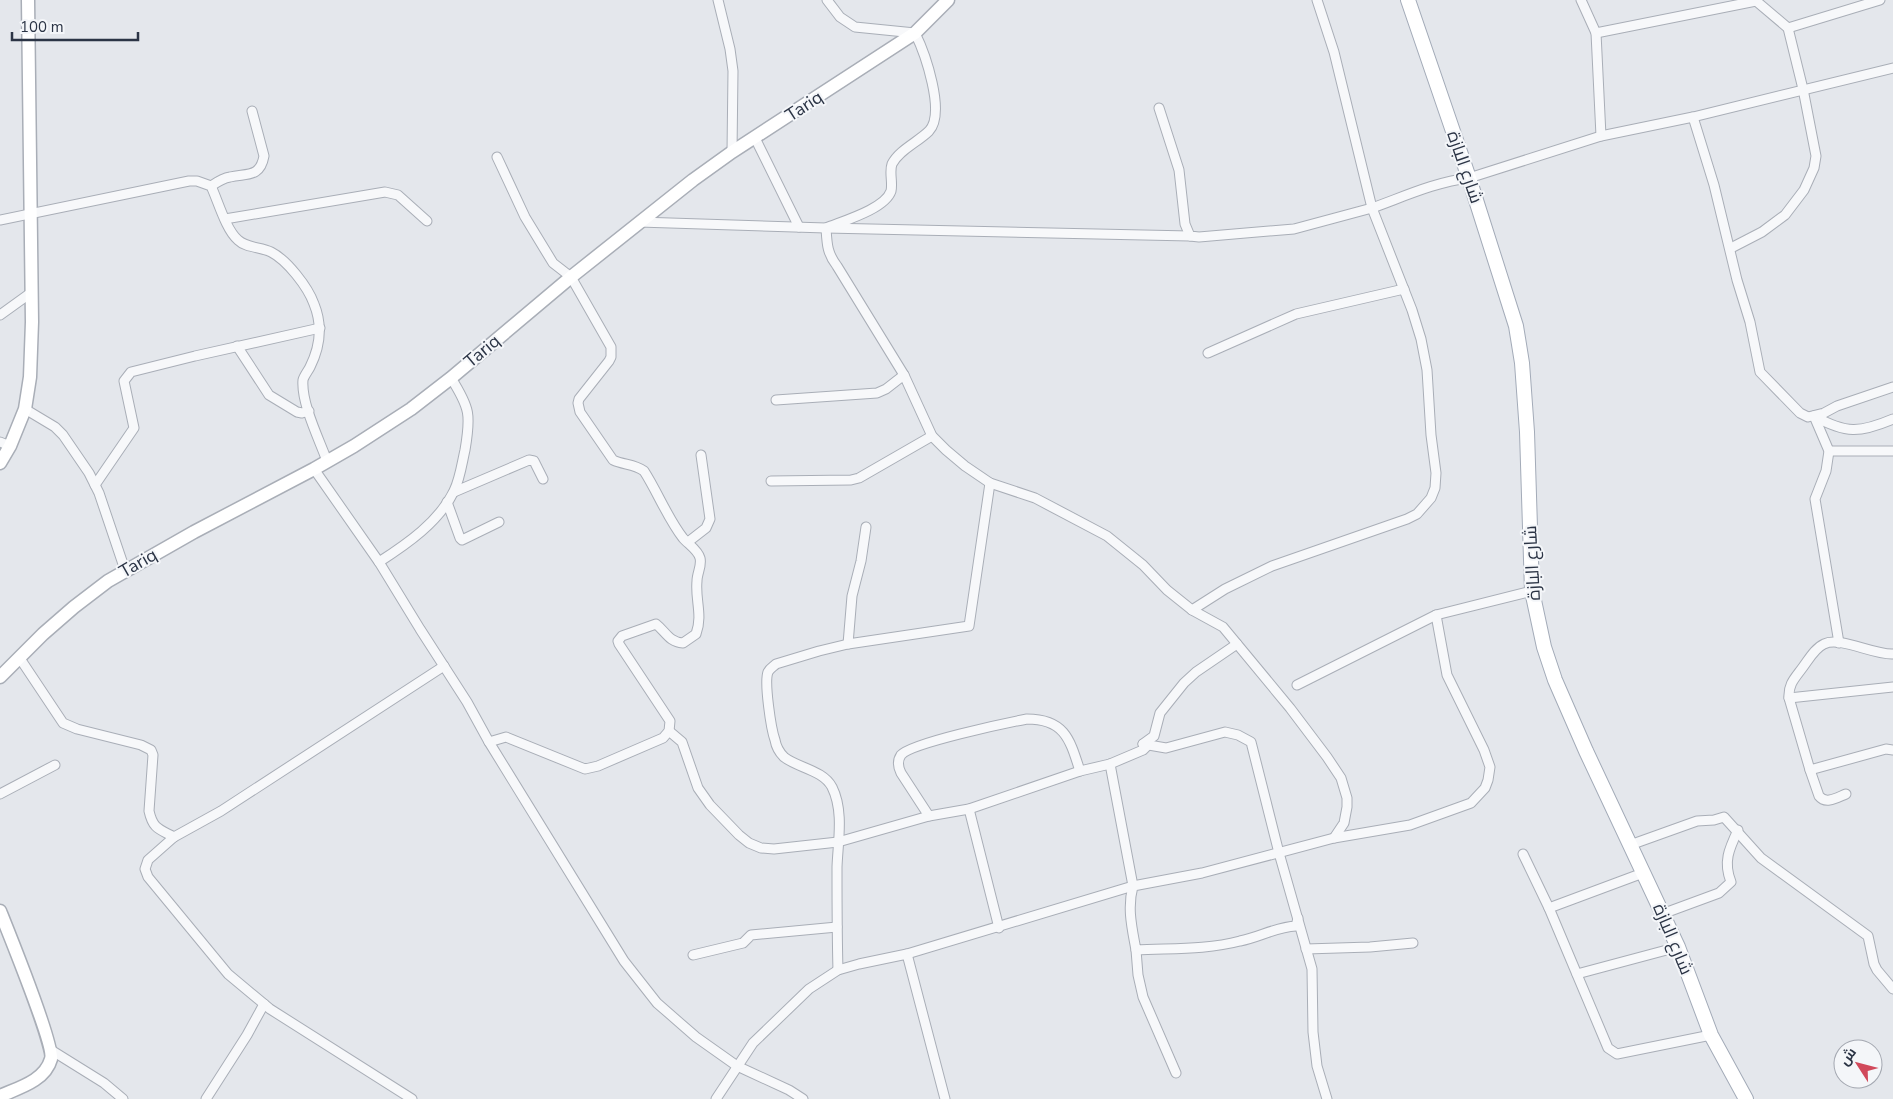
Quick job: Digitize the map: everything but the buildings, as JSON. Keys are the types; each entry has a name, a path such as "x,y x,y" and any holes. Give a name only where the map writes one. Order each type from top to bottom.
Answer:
{"main road":[{"path":"0,463 5,444 25,409 30,377 32,292 28,0"},
{"name":"Tariq","path":"0,677 18,657 74,607 125,570 314,469 396,419 451,378 639,222 732,152 915,33 948,0"},
{"name":"شارع البازة","path":"1408,0 1469,178 1514,318 1522,363 1527,432 1532,591 1544,647 1555,680 1586,751 1678,947 1711,1035 1746,1099"},
{"path":"0,911 51,1050 51,1058 40,1075 25,1085 0,1096"}],"street":[{"path":"718,0 730,49 732,71 732,152"},
{"path":"826,228 884,202 892,188 892,164 934,126 936,113 932,81 915,33 855,27 840,18 828,0"},
{"path":"1192,610 1225,590 1272,566 1418,514 1431,498 1436,473 1431,435 1427,370 1421,339 1404,289 1372,208 1334,52 1317,0"},
{"path":"1581,0 1596,33 1601,136"},
{"path":"1596,33 1756,0 1788,28 1803,89 1816,156 1814,168 1799,199 1784,215 1762,232 1730,248"},
{"path":"1788,28 1880,0"},
{"path":"639,222 1199,237 1294,229 1372,208 1454,180 1469,178 1601,136 1693,117 1893,68"},
{"path":"1159,108 1179,170 1185,224 1190,236"},
{"path":"0,220 31,212 189,181 197,181 211,186 230,177 254,173 263,163 264,156 252,111"},
{"path":"1693,117 1714,185 1737,280 1750,322 1760,372 1800,412 1808,417 1824,413 1837,406 1893,387"},
{"path":"755,138 799,227"},
{"path":"489,742 506,737 586,769 598,766 663,738 669,731 668,717 618,641 622,636 652,624 656,624 669,638 678,642 687,641 696,634 700,617 697,579 701,564 698,554 674,524 644,470 636,465 613,460 580,412 579,399 609,361 612,352 606,336 571,277 553,263 525,217 497,157"},
{"path":"211,186 233,234 241,243 271,252 294,272 307,289 314,304 320,328 320,339 317,351 303,379 304,394 327,461"},
{"path":"225,219 386,192 405,200 427,221"},
{"path":"826,228 827,248 830,257 842,272 904,375 932,436 965,466 990,483 1035,498 1106,536 1192,610 1223,627 1315,741 1340,778 1347,798 1347,807 1344,823 1334,838"},
{"path":"1208,353 1296,314 1404,289"},
{"path":"0,315 32,292"},
{"path":"95,485 134,428 124,381 131,372 320,328"},
{"path":"237,346 269,395 297,412 309,411"},
{"path":"776,400 877,393 886,389 904,375"},
{"path":"379,562 418,535 454,492 463,459 469,419 464,399 451,378"},
{"path":"25,409 55,427 63,435 95,485 125,570"},
{"path":"1814,416 1845,430 1871,429 1893,420"},
{"path":"1814,416 1829,451 1826,471 1816,499 1839,643"},
{"path":"771,481 851,480 859,478 932,436"},
{"path":"1829,451 1893,451"},
{"path":"688,542 706,528 710,519 701,455"},
{"path":"454,492 529,460 534,461 543,479"},
{"path":"314,469 379,562 467,702 489,742 624,961 657,1003 669,1015 737,1066 804,1099"},
{"path":"838,970 839,818 832,788 823,777 783,755 775,742 767,678 771,668 776,664 819,651 848,644 970,626 990,483"},
{"path":"447,502 462,540 499,522"},
{"path":"848,644 852,596 861,561 866,527"},
{"path":"1297,685 1436,615 1532,591"},
{"path":"716,1099 753,1043 809,989 838,970 907,954 999,928 1133,886 1202,873 1334,838 1410,825 1471,803 1485,788 1490,767 1484,750 1447,676 1436,615"},
{"path":"1846,794 1826,801 1821,800 1810,770 1788,689 1791,682 1816,649 1830,641 1875,652 1893,654"},
{"path":"1143,744 1154,736 1160,713 1184,683 1196,672 1237,644"},
{"path":"18,657 63,723 77,729 141,745 151,750 154,755 149,811 151,819 154,826 174,837"},
{"path":"412,1099 264,1004 228,974 148,877 145,869 148,860 174,837 221,811 444,666"},
{"path":"1789,698 1893,687"},
{"path":"929,816 898,768 898,762 905,752 932,741 1027,719 1040,719 1053,723 1063,732 1070,742 1080,771"},
{"path":"669,731 682,742 698,788 710,805 749,843 762,848 774,849 838,842 929,816 969,809 1080,771 1110,764 1147,746 1143,744"},
{"path":"1143,744 1166,748 1225,732 1238,735 1251,742 1279,852 1312,969 1312,1024 1317,1066 1327,1099"},
{"path":"1810,770 1886,749 1893,750"},
{"path":"1110,764 1133,886 1129,913 1136,950 1138,975 1143,997 1176,1073"},
{"path":"0,794 55,765"},
{"path":"969,809 999,928"},
{"path":"1630,845 1697,821 1714,820 1724,817 1738,830 1761,858 1868,936 1877,970 1893,989"},
{"path":"1662,914 1719,893 1731,882 1726,870 1730,846 1738,830"},
{"path":"1523,854 1549,908 1611,1052 1617,1054 1711,1035"},
{"path":"1549,908 1643,873"},
{"path":"1136,950 1210,947 1242,941 1275,929 1296,926 1298,918"},
{"path":"693,955 743,943 751,935 837,927"},
{"path":"1306,949 1370,947 1413,943"},
{"path":"1577,974 1678,947"},
{"path":"907,954 945,1099"},
{"path":"206,1099 247,1035 264,1004"},
{"path":"51,1050 104,1082 123,1099"}]}
